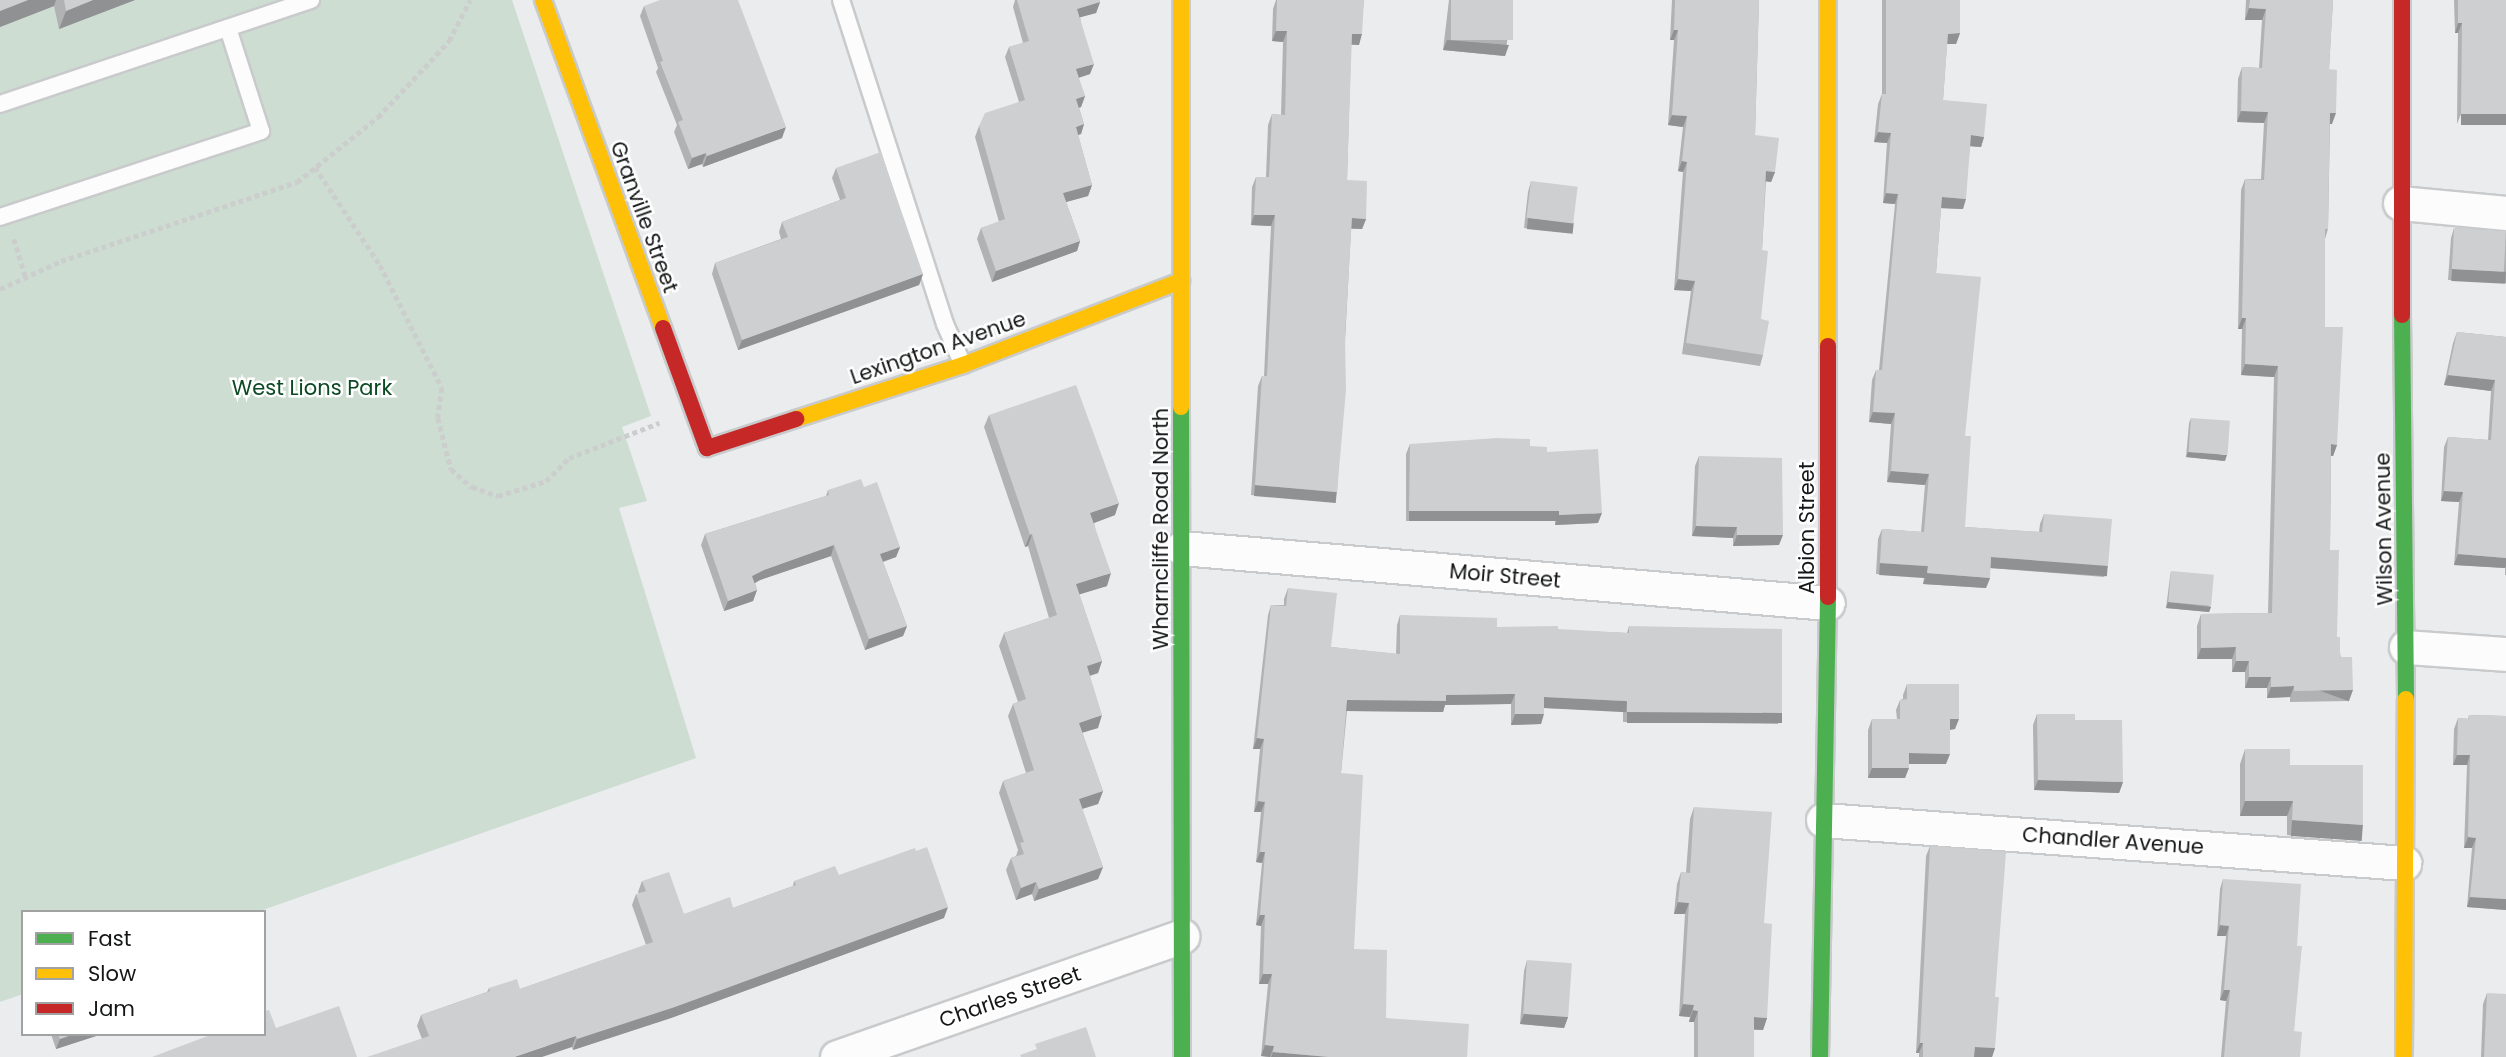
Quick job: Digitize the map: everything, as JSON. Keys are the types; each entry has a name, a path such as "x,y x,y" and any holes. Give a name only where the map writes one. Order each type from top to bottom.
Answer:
{"street":[{"name":"Granville Street","path":"543,0 706,447"},
{"name":"Wharncliffe Road North","path":"1181,0 1182,1057"},
{"name":"Albion Street","path":"1820,1057 1828,603 1828,0"},
{"name":"Wilson Avenue","path":"2402,0 2400,204 2406,647 2404,1057"},
{"path":"2400,204 2506,213"},
{"name":"Lexington Avenue","path":"706,447 963,365 1181,281"},
{"name":"Moir Street","path":"1182,548 1828,603"},
{"path":"2406,647 2506,654"},
{"name":"Chandler Avenue","path":"1823,820 2404,863"},
{"name":"Charles Street","path":"837,1057 1182,936"}],"lane":[{"path":"0,104 311,0"},
{"path":"841,0 945,324 963,365"},
{"path":"3,216 261,131 228,28"}],"path":[{"path":"0,289 61,261 297,182 378,117 449,41 470,0"},
{"path":"315,167 380,265 442,388 438,418 451,468 471,487 498,496 546,481 569,458 693,410"},
{"path":"3,216 26,278"}],"green space":[{"name":"West Lions Park","path":"0,0 512,0 651,416 622,427 647,501 619,508 696,758 263,910 21,910 21,995 0,1002"}],"building":[{"path":"0,0 28,0 0,11"},
{"path":"64,0 93,0 66,11"},
{"path":"660,0 738,0 786,127 707,156 706,153 692,158 678,122 683,120 660,62 663,61 644,6"},
{"path":"1017,0 1100,0 1077,9 1094,64 1076,69 1085,96 1076,99 1084,124 1076,127 1092,185 1063,193 1080,241 996,271 981,228 1005,219 979,126 985,113 1025,100 1009,47 1029,41"},
{"path":"1277,0 1364,0 1362,34 1352,34 1347,180 1367,181 1366,219 1352,218 1345,336 1346,390 1337,492 1255,485 1262,376 1267,376 1275,215 1254,215 1256,177 1269,177 1272,114 1285,115 1287,31 1276,31"},
{"path":"1451,0 1513,0 1513,40 1451,40"},
{"path":"1675,0 1759,0 1755,135 1779,138 1775,172 1766,171 1762,250 1768,251 1761,319 1769,321 1763,355 1686,343 1695,281 1678,279 1687,162 1682,161 1687,116 1672,115 1678,30 1674,30"},
{"path":"1886,0 1960,0 1960,33 1948,34 1943,100 1987,104 1984,137 1971,135 1966,199 1942,197 1936,273 1981,277 1965,436 1971,436 1965,527 2042,532 2044,514 2112,519 2108,566 1991,557 1990,578 1927,573 1928,566 1880,563 1882,529 1924,532 1929,474 1891,471 1895,413 1873,412 1876,370 1882,370 1898,194 1886,193 1891,133 1878,132 1882,94 1886,94"},
{"path":"2250,0 2333,0 2329,69 2337,70 2336,113 2330,113 2328,229 2325,229 2325,327 2343,327 2337,445 2331,444 2330,550 2339,550 2337,637 2340,637 2340,657 2352,657 2353,690 2294,691 2294,686 2271,687 2271,677 2249,677 2249,661 2236,661 2236,647 2201,648 2201,614 2272,613 2278,366 2245,364 2246,318 2242,318 2245,179 2264,180 2268,112 2241,111 2242,67 2262,68 2266,9 2249,8"},
{"path":"2458,0 2506,0 2506,114 2461,114 2462,23 2458,23"},
{"path":"881,152 923,274 742,340 715,263 788,237 782,222 846,198 836,168"},
{"path":"1531,181 1578,187 1573,223 1526,218"},
{"path":"2454,228 2506,231 2504,272 2452,269"},
{"path":"2457,332 2506,337 2506,558 2458,554 2463,492 2444,491 2448,437 2491,440 2495,380 2448,375"},
{"path":"1076,385 1119,503 1090,513 1111,573 1076,584 1102,661 1087,666 1102,715 1079,723 1103,791 1079,799 1103,867 1039,889 1036,882 1021,888 1011,858 1024,854 1020,843 1024,842 1003,781 1034,770 1013,704 1026,699 1004,633 1057,615 1032,534 1030,535 989,415"},
{"path":"2191,418 2230,421 2228,455 2189,452"},
{"path":"1497,438 1530,439 1530,446 1547,447 1547,452 1598,449 1602,513 1559,515 1559,511 1409,511 1410,444"},
{"path":"1699,456 1782,458 1783,535 1737,535 1737,527 1696,526"},
{"path":"861,479 864,487 877,482 900,547 880,554 907,626 869,639 834,545 752,576 757,590 728,601 705,534 829,495 828,490"},
{"path":"2171,571 2214,575 2211,606 2168,602"},
{"path":"1288,588 1337,593 1331,647 1400,654 1400,615 1497,618 1497,627 1558,626 1558,629 1629,633 1629,626 1782,629 1782,713 1627,712 1627,701 1544,697 1544,714 1515,714 1515,694 1446,695 1446,701 1347,700 1341,773 1363,775 1354,949 1387,950 1386,1018 1469,1024 1467,1057 1329,1057 1273,1052 1274,1046 1265,1045 1272,974 1263,974 1265,915 1260,915 1265,852 1260,852 1265,802 1258,801 1264,739 1257,738 1271,605 1286,606"},
{"path":"1907,684 1959,684 1959,719 1950,719 1950,754 1909,753 1909,768 1872,768 1872,719 1900,719 1900,700 1907,699"},
{"path":"2037,714 2075,714 2075,720 2122,720 2123,782 2038,780"},
{"path":"2469,715 2506,716 2506,899 2470,897 2476,838 2468,837 2470,755 2457,755 2458,718 2469,719"},
{"path":"2245,749 2290,749 2290,765 2363,765 2363,825 2292,820 2293,801 2245,801"},
{"path":"1694,807 1772,812 1764,923 1772,924 1767,1018 1754,1017 1754,1057 1698,1057 1698,1011 1693,1010 1694,1005 1683,1004 1689,903 1678,902 1681,872 1690,873"},
{"path":"1930,846 2006,852 1995,997 1999,997 1995,1048 1975,1047 1974,1057 1923,1057 1923,1043 1920,1043"},
{"path":"927,847 948,907 675,1007 514,1057 367,1057 429,1036 421,1015 517,979 520,989 653,942 636,894 646,891 642,881 669,872 684,914 730,897 733,908 796,885 794,881 835,866 839,875 915,848 916,851"},
{"path":"2223,879 2301,884 2297,946 2302,946 2294,1031 2302,1032 2300,1057 2224,1057 2230,990 2224,990 2229,926 2220,925"},
{"path":"1527,960 1572,963 1568,1017 1523,1014"},
{"path":"2487,993 2506,994 2506,1057 2484,1057"},
{"path":"339,1006 357,1057 152,1057 208,1036 266,1036 266,1011 269,1010 276,1028"},
{"path":"1086,1027 1096,1057 1020,1055 1037,1049 1035,1044"}],"traffic: fast":[{"path":"2402,315 2406,699"},
{"path":"1181,407 1182,1057"},
{"path":"1820,1057 1828,597"}],"traffic: slow":[{"path":"543,0 663,328"},
{"path":"1181,0 1181,407"},
{"path":"1828,0 1828,346"},
{"path":"796,419 963,365 1181,281"},
{"path":"2404,1057 2406,699"}],"traffic: jam":[{"path":"2402,0 2402,315"},
{"path":"663,328 707,448 796,419"},
{"path":"1828,346 1828,597"}]}
